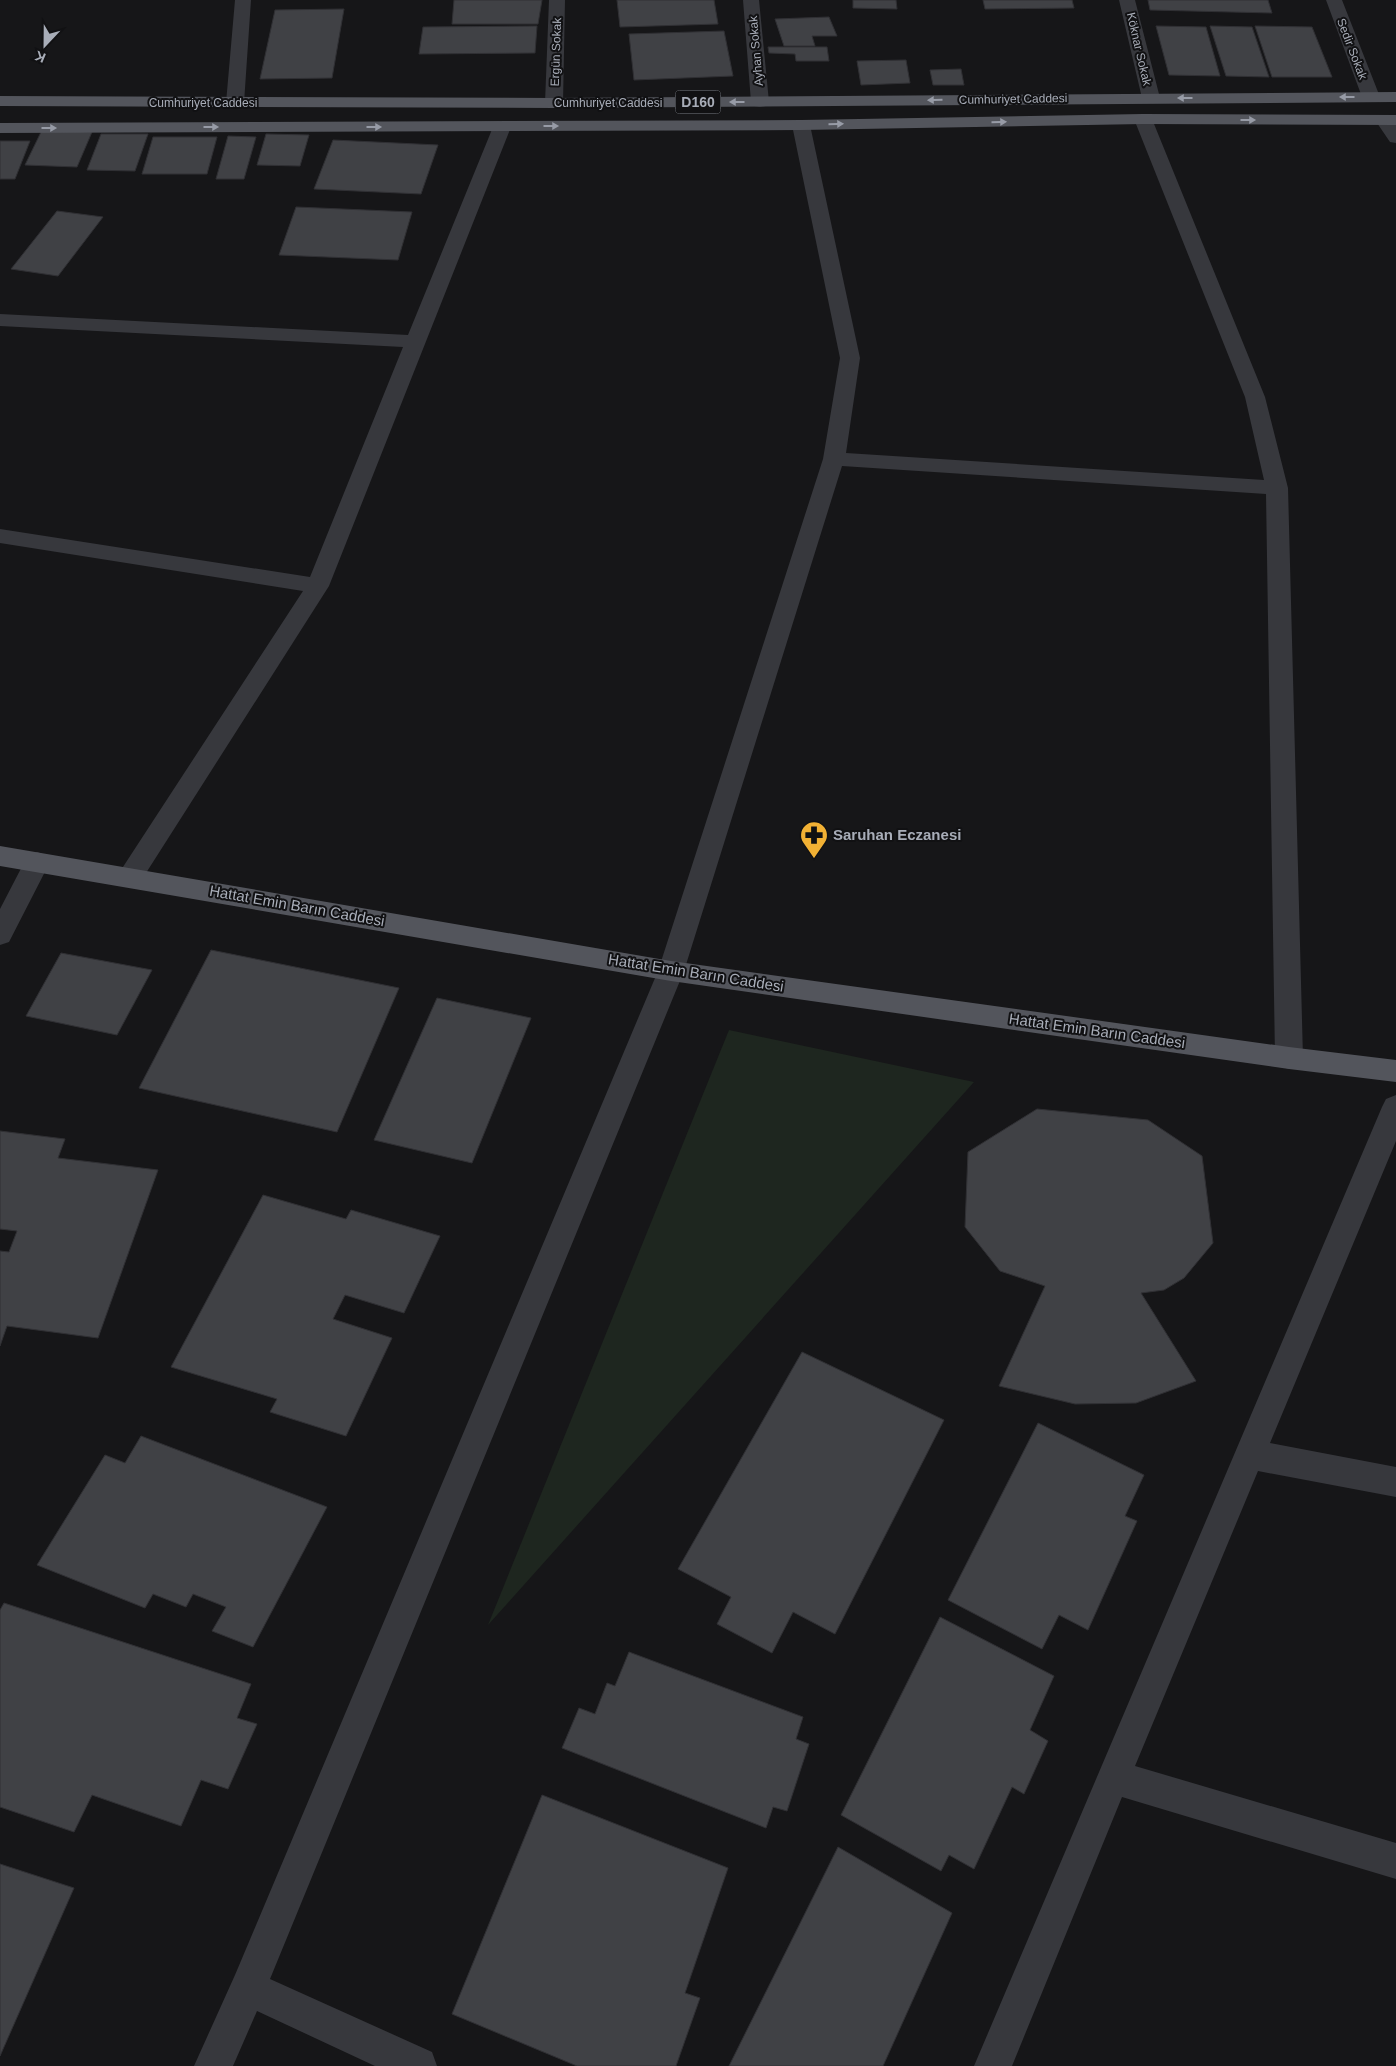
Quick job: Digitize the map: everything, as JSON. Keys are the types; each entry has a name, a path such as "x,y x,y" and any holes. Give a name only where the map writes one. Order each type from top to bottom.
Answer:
{"main road":[{"name":"Cumhuriyet Caddesi","path":"0,101 554,103 1396,97"},
{"name":"Cumhuriyet Caddesi","path":"0,128 801,125 1144,119 1390,120"},
{"name":"Hattat Emin Barın Caddesi","path":"0,856 671,971 1289,1058 1396,1071"}],"street":[{"path":"235,103 243,0"},
{"name":"Ergün Sokak","path":"554,103 558,0"},
{"name":"Ayhan Sokak","path":"751,0 760,102"},
{"name":"Köknar Sokak","path":"1127,0 1150,98"},
{"name":"Sedir Sokak","path":"1334,0 1371,97"},
{"path":"1144,119 1255,397 1277,488 1289,1058"},
{"path":"1390,120 1396,138"},
{"path":"213,2066 248,1988 671,971 834,459 850,358 801,125"},
{"path":"130,877 318,586 502,127"},
{"path":"0,320 417,342"},
{"path":"834,459 1277,488"},
{"path":"0,536 318,586"},
{"path":"0,935 38,862"},
{"path":"993,2066 1112,1776 1396,1107"},
{"path":"1249,1454 1396,1482"},
{"path":"1112,1776 1396,1861"},
{"path":"248,1988 418,2066"}],"shaded area":[{"path":"729,1030 974,1082 488,1625"}],"building":[{"path":"454,0 542,0 538,24 452,24"},
{"path":"617,0 714,0 718,24 620,27"},
{"path":"853,0 896,0 897,9 853,8"},
{"path":"983,0 1072,0 1074,8 985,9"},
{"path":"1148,0 1268,0 1272,13 1150,10"},
{"path":"344,9 332,78 260,79 275,10"},
{"path":"829,17 837,36 812,36 815,46 784,46 775,19"},
{"path":"537,26 535,53 419,54 423,27"},
{"path":"1156,26 1206,27 1220,76 1169,75"},
{"path":"1210,26 1252,27 1269,77 1226,76"},
{"path":"1255,26 1312,27 1332,77 1272,77"},
{"path":"724,31 733,76 634,80 629,34"},
{"path":"768,47 827,47 829,61 796,61 795,54 769,53"},
{"path":"906,60 910,83 861,85 857,61"},
{"path":"961,69 964,85 933,85 930,70"},
{"path":"42,130 92,132 77,167 25,165"},
{"path":"101,134 148,134 135,171 87,170"},
{"path":"266,134 309,135 300,166 257,165"},
{"path":"228,136 256,137 244,179 216,179"},
{"path":"153,137 217,137 207,174 142,174"},
{"path":"333,140 438,145 421,194 314,189"},
{"path":"0,141 30,141 15,179 0,179"},
{"path":"296,207 412,212 398,260 279,255"},
{"path":"57,211 103,217 58,276 11,269"},
{"path":"211,950 399,988 337,1132 139,1088"},
{"path":"61,953 152,970 117,1035 26,1016"},
{"path":"437,998 531,1018 472,1163 374,1140"},
{"path":"1037,1109 1148,1120 1202,1156 1213,1243 1184,1278 1164,1290 1141,1293 1196,1381 1136,1403 1075,1404 999,1386 1045,1286 1000,1271 965,1227 968,1152"},
{"path":"0,1131 65,1139 58,1158 158,1170 98,1338 7,1326 0,1346 0,1251 9,1252 17,1231 0,1229"},
{"path":"263,1195 346,1219 351,1210 440,1236 404,1313 345,1295 333,1319 392,1338 346,1436 270,1412 277,1399 171,1367"},
{"path":"802,1352 944,1420 835,1634 793,1612 772,1653 717,1624 731,1597 678,1569"},
{"path":"1038,1423 1144,1475 1125,1516 1137,1521 1088,1630 1059,1615 1042,1649 948,1600"},
{"path":"141,1436 327,1507 253,1647 212,1631 226,1607 193,1594 186,1607 153,1594 145,1608 37,1565 105,1455 125,1463"},
{"path":"4,1603 251,1684 237,1718 257,1724 228,1789 201,1780 181,1826 92,1795 74,1832 0,1807 0,1610"},
{"path":"940,1617 1054,1676 1030,1730 1048,1741 1024,1794 1012,1787 974,1869 949,1855 941,1871 841,1815"},
{"path":"629,1652 803,1717 796,1739 809,1744 787,1811 773,1807 766,1828 562,1748 579,1708 595,1714 607,1683 615,1686"},
{"path":"542,1795 728,1868 685,1993 700,1998 676,2066 577,2066 452,2014"},
{"path":"838,1847 952,1913 883,2066 729,2066"},
{"path":"0,1864 74,1888 0,2056"}],"place":[{"name":"Saruhan Eczanesi","path":"814,859"}]}
